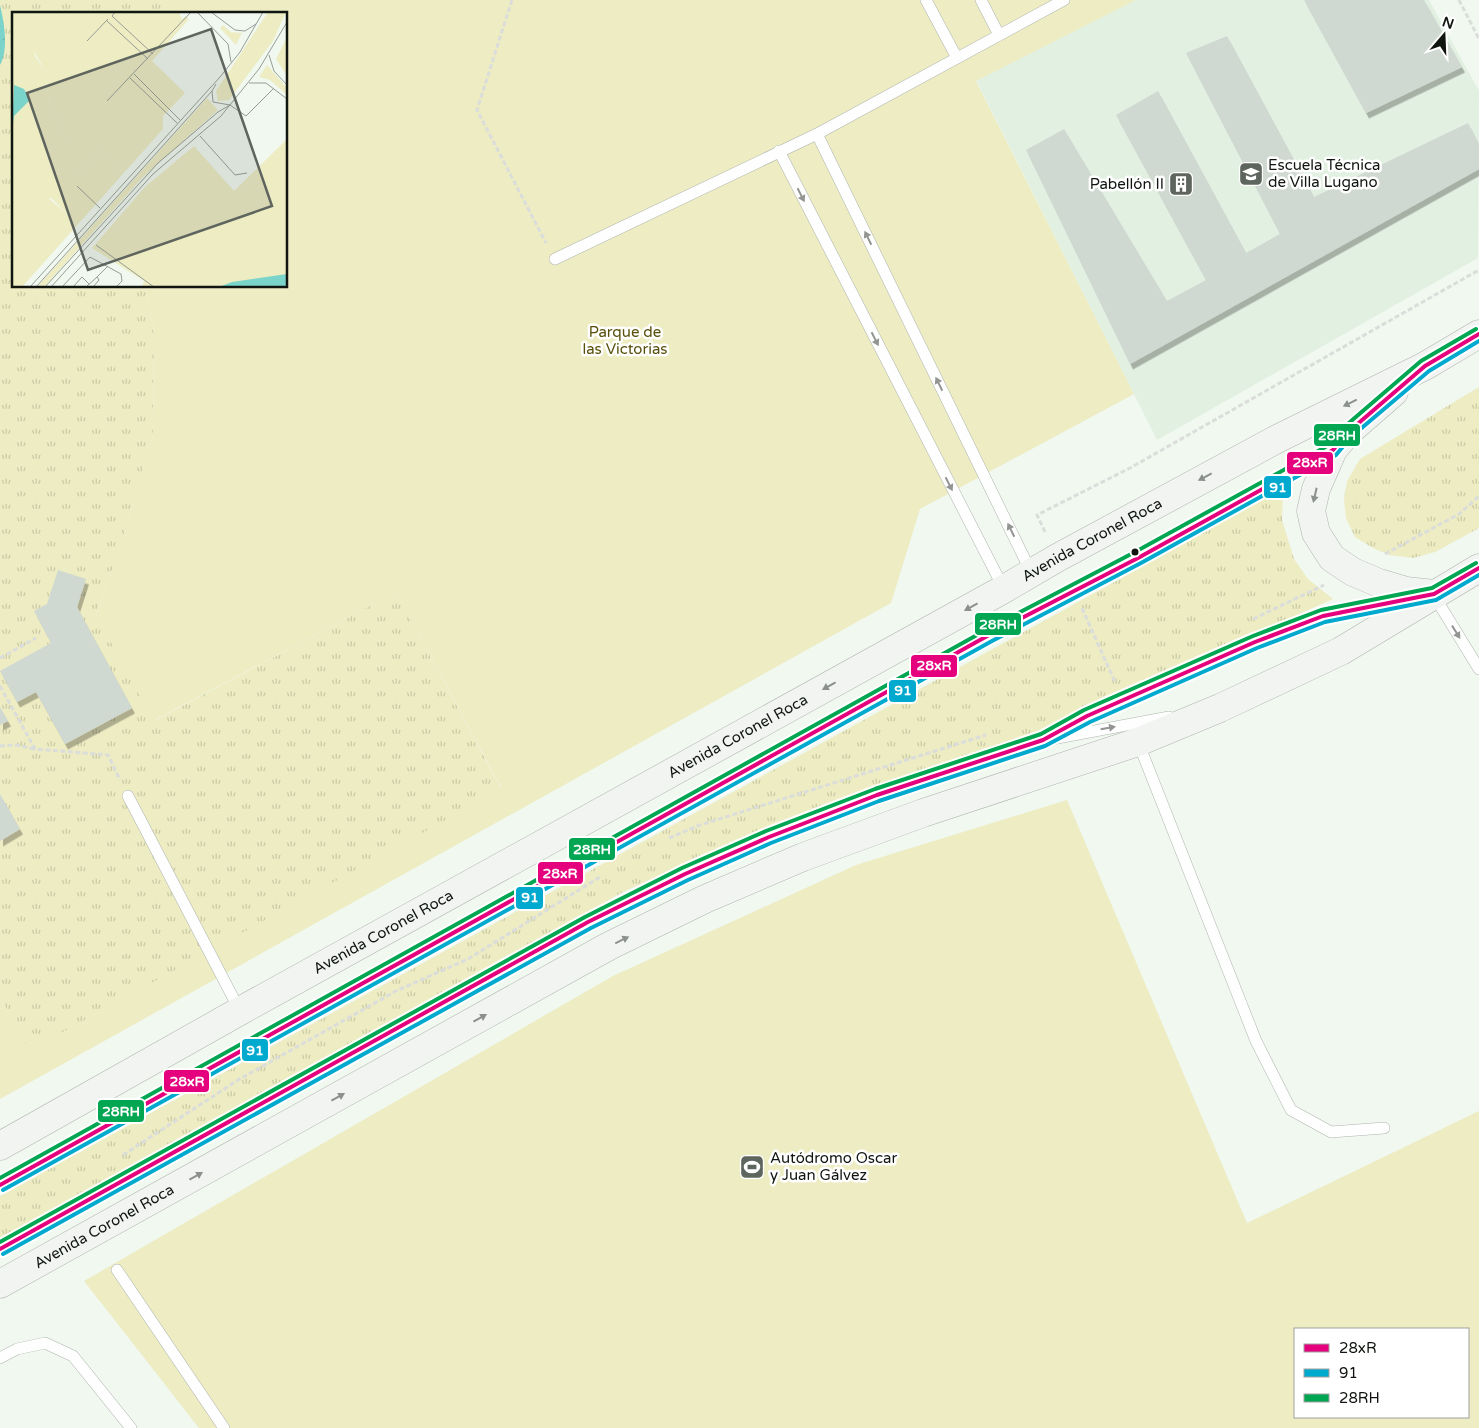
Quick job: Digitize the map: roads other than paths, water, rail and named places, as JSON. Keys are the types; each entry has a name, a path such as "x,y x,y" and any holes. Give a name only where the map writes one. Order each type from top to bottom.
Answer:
{"main road":[{"name":"Avenida Coronel Roca","path":"0,1146 240,1011 1032,574 1057,558 1279,438 1425,366 1479,334"},
{"path":"1425,366 1347,432 1333,450 1316,489 1312,511 1316,533 1332,558 1353,572 1379,583 1406,591 1434,594"},
{"name":"Avenida Coronel Roca","path":"0,1284 609,946 705,899 804,857 922,813 1138,742 1220,708 1340,651 1479,568"}],"lane":[{"path":"926,0 957,58"},
{"path":"981,0 1000,35"},
{"path":"555,259 817,134 1064,0"},
{"path":"817,134 1032,574"},
{"path":"779,151 1004,589"},
{"path":"0,1185 981,640 1074,592 1333,450"},
{"path":"1043,740 1087,716 1154,686 1255,642 1323,616 1434,594 1479,669"},
{"path":"0,1248 588,922 684,874 769,837 877,794 1043,740 1220,708"},
{"path":"1138,742 1256,1041 1291,1110 1331,1132 1384,1128"},
{"path":"128,796 240,1011"},
{"path":"117,1270 224,1428"},
{"path":"0,1358 17,1349 45,1344 73,1356 131,1428"}],"water":[{"path":"0,5 5,43 3,59 0,65"}],"place":[{"name":"Escuela Técnica de Villa Lugano","path":"1251,174"},
{"name":"Pabellón II","path":"1181,184"},
{"name":"Autódromo Oscar y Juan Gálvez","path":"752,1167"}],"park label":[{"name":"Parque de las Victorias","path":"625,340"}]}
